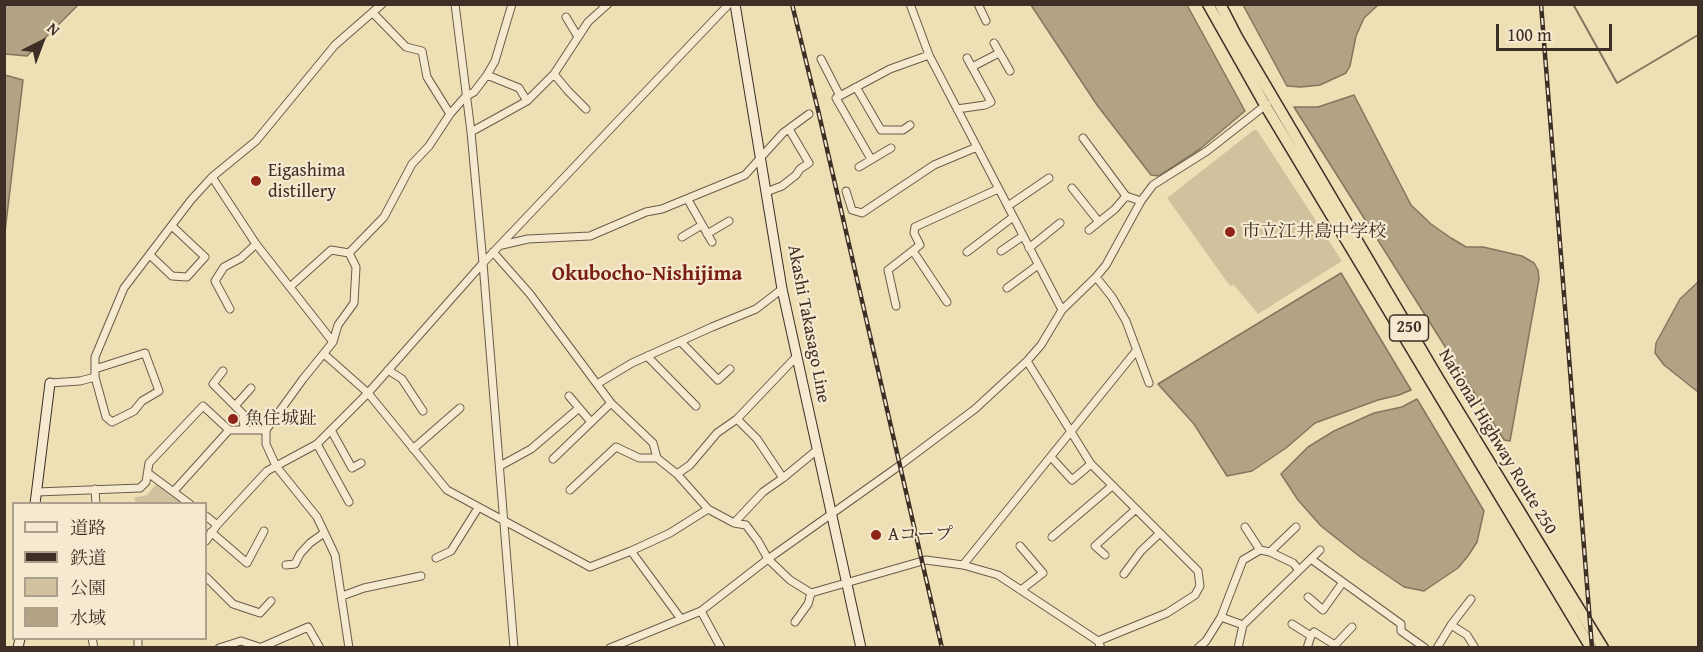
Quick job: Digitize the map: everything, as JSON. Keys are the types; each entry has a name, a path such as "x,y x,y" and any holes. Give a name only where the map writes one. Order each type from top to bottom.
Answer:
{"highway":[{"name":"National Highway Route 250","path":"1208,4 1603,648"},
{"name":"National Highway Route 250","path":"1220,4 1270,102 1589,647"}],"main road":[{"name":"Akashi Takasago Line","path":"735,4 782,289 861,648"},
{"path":"35,502 50,383"}],"street":[{"path":"50,383 80,381 95,373 145,353 159,391 142,401 134,411 112,422 106,417 95,373 95,357 124,288 191,200 212,177 256,141 335,45 382,4"},
{"path":"455,4 471,132 483,262 514,648"},
{"path":"349,253 384,218 412,164 429,146 450,114 465,97 474,92 487,75 495,61 512,4"},
{"path":"471,132 527,102 554,74 588,22 608,4"},
{"path":"207,539 217,525 267,471 317,444 368,393 483,262 729,4"},
{"path":"910,4 929,55 1062,310"},
{"path":"978,4 986,21"},
{"path":"372,13 406,47 422,51 427,77 450,114"},
{"path":"566,17 578,37"},
{"path":"994,43 1010,71"},
{"path":"972,67 999,53"},
{"path":"871,159 836,98 890,69 929,55"},
{"path":"957,109 986,105 991,102 967,58"},
{"path":"821,59 840,96"},
{"path":"554,74 586,109"},
{"path":"487,75 519,88 527,102"},
{"path":"856,87 881,130 903,130 910,125"},
{"path":"610,648 701,611 768,559 975,409 1027,361 1041,345 1062,310 1106,265 1153,185 1207,151 1270,102"},
{"path":"500,245 528,239 590,236 646,212 688,200 745,175 783,133 809,114"},
{"path":"766,192 782,186 809,163 789,129"},
{"path":"1083,138 1126,196 1142,201"},
{"path":"846,191 852,210 862,213 934,165 977,147"},
{"path":"859,167 891,148"},
{"path":"212,177 256,244 333,342"},
{"path":"1008,206 1049,178"},
{"path":"1072,188 1099,222"},
{"path":"896,306 888,270 920,245 914,233 915,227 998,189"},
{"path":"1089,230 1115,209 1126,196"},
{"path":"688,200 712,242"},
{"path":"967,252 1013,217"},
{"path":"707,234 729,221"},
{"path":"1029,248 1060,223"},
{"path":"682,237 702,225"},
{"path":"150,255 172,276 187,277 205,256 172,226"},
{"path":"1001,251 1023,236"},
{"path":"230,309 215,281 224,267 241,258 256,244"},
{"path":"291,286 331,250 349,253"},
{"path":"913,251 947,302"},
{"path":"493,252 530,294 611,403 653,443 657,458 677,474 708,509 734,523 746,525 768,559 790,580 811,593 926,560 963,565 998,575 1100,644 1167,613 1195,595 1200,586 1198,571 1091,464 1027,361"},
{"path":"349,253 356,267 354,303 338,325 333,342 266,429 266,444 276,465 317,517 335,555 349,648"},
{"path":"1007,288 1038,265"},
{"path":"1096,277 1112,297 1126,321 1149,383"},
{"path":"597,384 632,363 756,309 782,289"},
{"path":"681,342 718,380 730,369"},
{"path":"963,565 1136,351"},
{"path":"324,354 368,393 447,490 590,567 670,532 708,509"},
{"path":"647,356 696,406"},
{"path":"677,474 690,465 717,433 737,419 797,356"},
{"path":"388,370 402,379 423,411"},
{"path":"223,371 213,384 243,414 244,429"},
{"path":"235,406 251,388"},
{"path":"569,396 591,422"},
{"path":"554,459 611,403"},
{"path":"37,492 140,488 146,482 148,463 203,406 229,430"},
{"path":"413,448 460,408"},
{"path":"500,466 531,450 579,408"},
{"path":"737,419 757,439 783,478"},
{"path":"174,491 229,430 266,429"},
{"path":"331,430 352,468 361,463"},
{"path":"317,444 349,502"},
{"path":"570,490 616,447 639,458 657,458"},
{"path":"734,523 763,492 817,450"},
{"path":"1051,457 1072,480 1091,464"},
{"path":"148,473 188,502"},
{"path":"1052,537 1112,486"},
{"path":"96,489 96,502"},
{"path":"436,558 451,551 478,508"},
{"path":"1105,555 1095,546 1136,509"},
{"path":"207,517 217,525"},
{"path":"1245,527 1260,550"},
{"path":"1270,552 1296,527"},
{"path":"211,532 247,563 264,531"},
{"path":"286,565 295,564 310,543 324,533"},
{"path":"1124,574 1141,551 1160,533"},
{"path":"1020,546 1043,573 1021,590"},
{"path":"1198,648 1206,641 1221,617 1243,560 1260,550 1270,552 1293,563 1299,570"},
{"path":"1238,648 1243,625 1320,550"},
{"path":"631,551 681,620"},
{"path":"1311,559 1401,624 1401,630 1425,648"},
{"path":"342,596 364,588 421,576"},
{"path":"207,578 233,604 260,613 271,601"},
{"path":"1308,597 1323,609 1343,582"},
{"path":"795,622 808,604 811,593"},
{"path":"1439,647 1451,625 1471,599"},
{"path":"701,611 721,648"},
{"path":"1221,617 1243,625"},
{"path":"1292,624 1311,636"},
{"path":"1451,625 1467,634 1475,648"},
{"path":"219,648 241,641 262,647 308,627 320,648"},
{"path":"1307,648 1314,632 1335,645 1352,627"}],"green space":[{"path":"1254,130 1257,130 1342,261 1258,314 1234,285 1230,286 1167,198"},
{"path":"157,483 183,502 136,502 134,498 147,495"}],"water":[{"path":"4,5 78,5 27,56 5,54"},
{"path":"1031,5 1187,5 1245,111 1200,149 1159,176 1151,175 1097,105"},
{"path":"1243,5 1378,5 1364,18 1356,36 1350,66 1346,73 1320,85 1301,87 1287,86"},
{"path":"4,75 23,80 5,232"},
{"path":"1354,95 1411,205 1431,224 1466,247 1483,247 1522,256 1534,263 1538,270 1539,279 1510,441 1504,440 1294,107 1318,107"},
{"path":"1341,273 1411,390 1315,423 1286,448 1252,471 1227,476 1194,424 1158,384"},
{"path":"1698,282 1698,392 1664,365 1655,353 1656,343 1680,299"},
{"path":"1417,399 1484,511 1477,542 1468,556 1458,568 1424,591 1404,587 1321,526 1298,500 1281,474 1308,447 1334,431 1374,413 1402,407"}],"waterway":[{"path":"1573,4 1617,83 1698,35"}],"railway":[{"path":"792,4 942,648"},
{"path":"1541,4 1592,648"}],"place":[{"name":"Eigashima distillery","path":"256,181"},
{"name":"市立江井島中学校","path":"1230,232"},
{"name":"魚住城趾","path":"233,419"},
{"name":"Aコープ","path":"876,535"}],"district":[{"name":"Okubocho-Nishijima","path":"647,275"}]}
